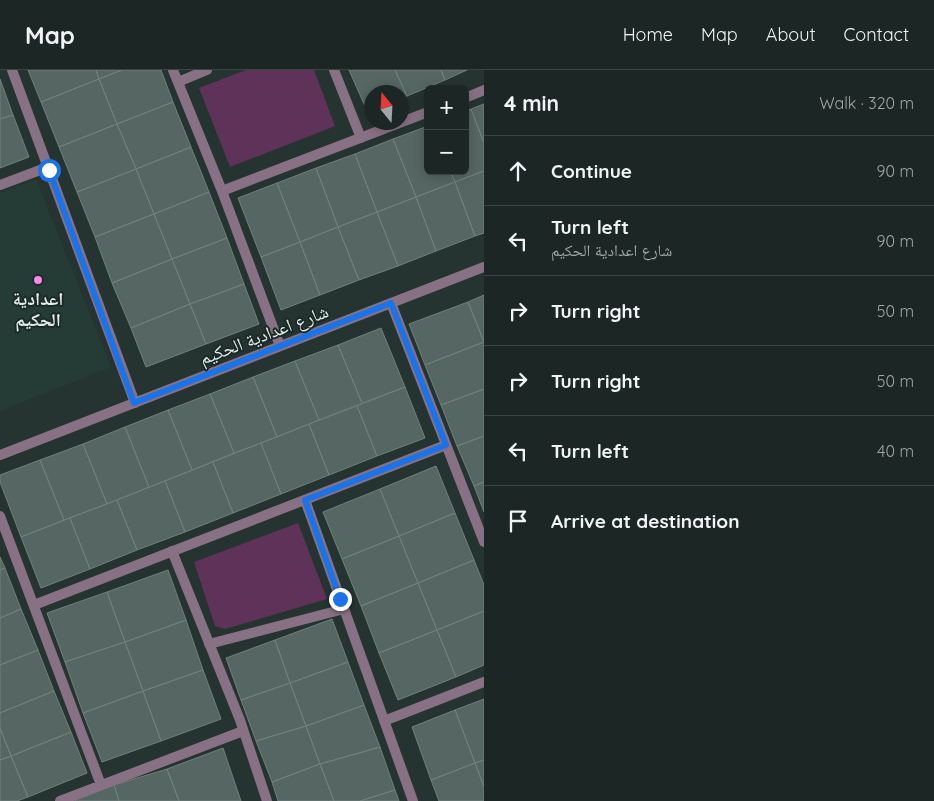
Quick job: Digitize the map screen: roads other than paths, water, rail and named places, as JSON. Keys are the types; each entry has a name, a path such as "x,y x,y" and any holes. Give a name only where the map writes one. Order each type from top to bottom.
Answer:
{"street":[{"path":"12,70 134,403"},
{"path":"173,70 222,191 280,346"},
{"path":"178,82 207,70"},
{"path":"334,70 361,138"},
{"path":"469,96 484,90"},
{"path":"222,191 424,114"},
{"path":"0,185 48,167"},
{"name":"شارع اعدادية الحكيم","path":"0,455 484,267"},
{"path":"391,303 484,542"},
{"path":"34,605 446,445"},
{"path":"305,500 413,801"},
{"path":"0,516 102,785"},
{"path":"172,551 243,730 267,801"},
{"path":"209,644 344,609"},
{"path":"384,721 484,682"},
{"path":"60,801 243,730"}],"place":[{"name":"اعدادية الحكيم","path":"38,280"}]}
